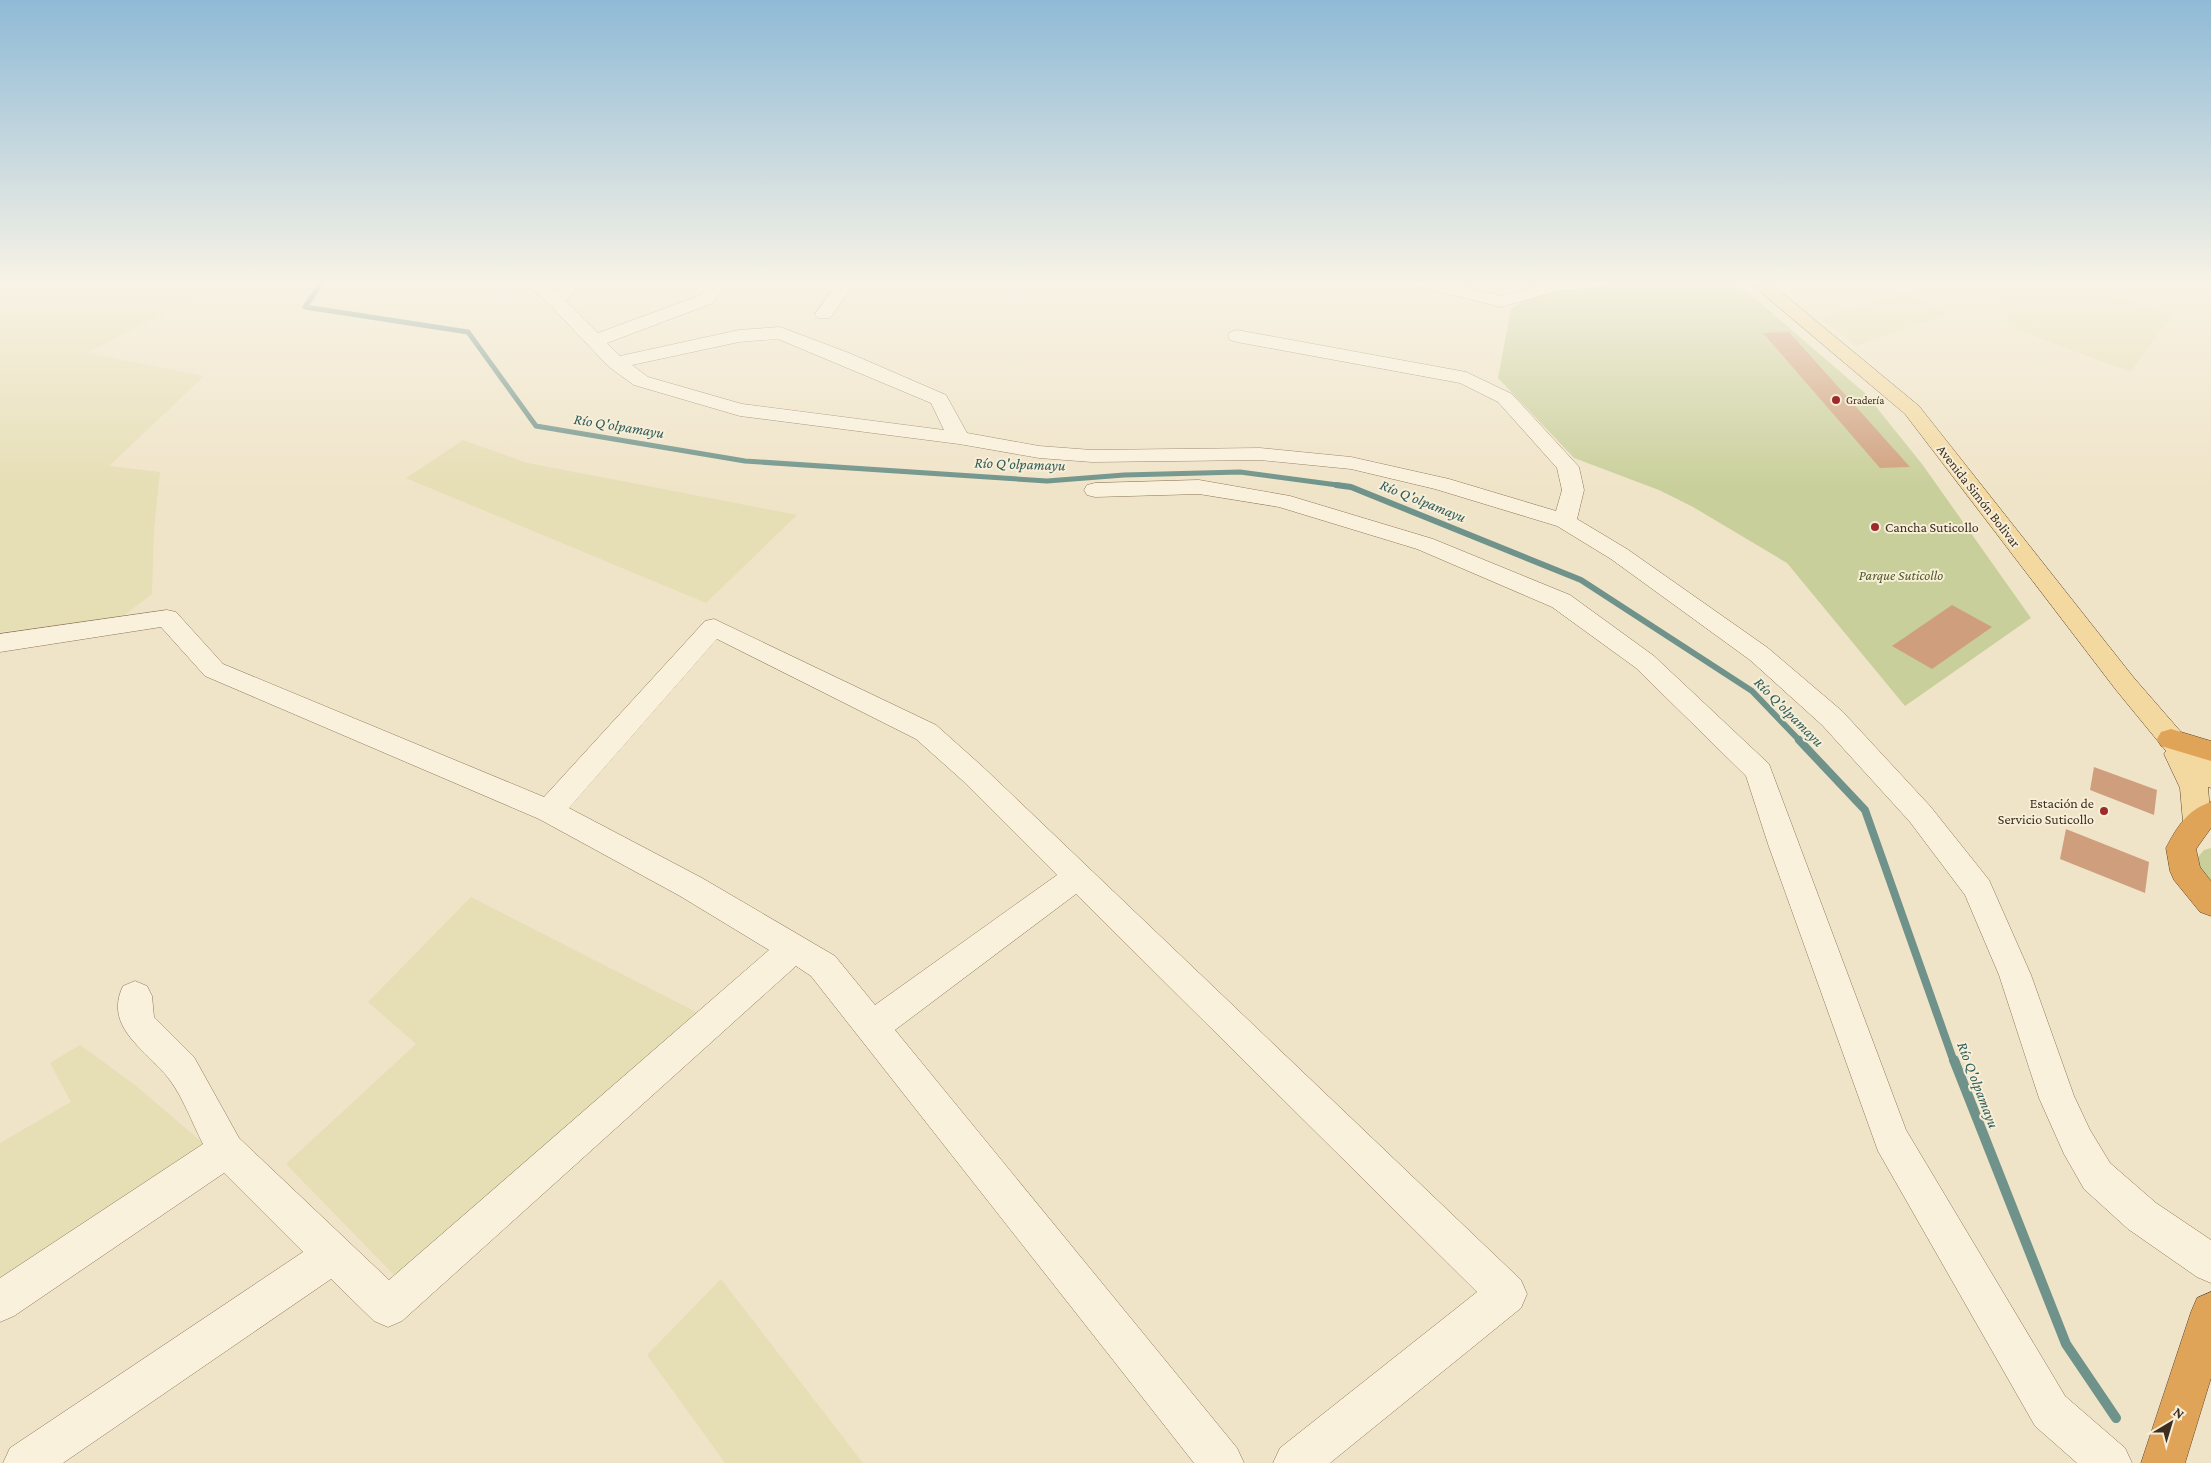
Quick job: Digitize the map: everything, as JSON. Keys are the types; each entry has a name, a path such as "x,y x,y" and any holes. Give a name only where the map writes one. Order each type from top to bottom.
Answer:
{"highway":[{"path":"2171,739 2211,751"},
{"path":"2204,817 2181,848 2185,871 2211,903"},
{"path":"2163,1463 2211,1312"}],"main road":[{"name":"Avenida Simón Bolivar","path":"1840,350 1912,410 2068,613 2171,739 2211,777"},
{"name":"Avenida Simón Bolivar","path":"2171,739 2194,788 2204,817"}],"street":[{"path":"604,350 641,381 740,410 959,438 1038,452 1092,456 1260,454 1351,462 1441,484 1565,521 1619,554 1759,654 1832,718 1920,814 1978,889 2015,976 2057,1098 2078,1142 2098,1176 2142,1216 2211,1263"},
{"path":"616,362 671,350"},
{"path":"825,350 939,399 959,438"},
{"path":"1315,350 1466,378 1505,398 1568,467 1573,490 1565,521"},
{"path":"1095,490 1199,487 1282,501 1425,544 1561,602 1645,662 1759,771 1783,844 1891,1139 2050,1411 2110,1463"},
{"path":"0,643 167,618 214,670 549,811 691,887 823,966 1222,1463"},
{"path":"549,811 714,627 926,732 1078,876 1508,1294 1295,1463"},
{"path":"872,1027 1078,876"},
{"path":"135,996 138,1023 182,1068 226,1150 388,1307 794,948"},
{"path":"0,1302 226,1150"},
{"path":"25,1463 334,1254"}],"shaded area":[{"path":"0,350 92,350 87,353 204,376 109,466 160,472 154,529 152,594 122,617 0,632"},
{"path":"2072,350 2147,350 2131,372"},
{"path":"463,440 528,463 797,515 706,603 406,478"},
{"path":"471,897 704,1016 397,1278 286,1164 416,1044 368,1002"},
{"path":"80,1045 135,1085 211,1150 0,1284 0,1143 71,1102 50,1063"},
{"path":"721,1279 863,1463 725,1463 647,1355"}],"green space":[{"name":"Parque Suticollo","path":"1503,350 1815,350 1865,393 1922,464 2031,618 1905,706 1787,563 1693,507 1659,490 1574,458 1498,378"},
{"path":"2211,848 2211,889 2201,878 2198,857 2204,850"}],"building":[{"name":"Gradería","path":"1778,350 1805,350 1910,467 1880,468"},
{"path":"1952,605 1992,627 1932,669 1892,646"},
{"path":"2094,767 2157,790 2154,815 2090,790"},
{"path":"2066,829 2149,862 2145,893 2060,859"}],"waterway":[{"name":"Río Q'olpamayu","path":"481,350 536,426 745,461 1047,481 1124,475 1240,472 1345,486"},
{"name":"Río Q'olpamayu","path":"1336,485 1351,487 1581,580 1752,691 1800,741"},
{"name":"Río Q'olpamayu","path":"1799,740 1865,810 1954,1062"},
{"name":"Río Q'olpamayu","path":"1954,1060 2066,1344 2116,1418"}],"place":[{"name":"Gradería","path":"1836,400"},
{"name":"Cancha Suticollo","path":"1875,527"},
{"name":"Estación de Servicio Suticollo","path":"2104,811"}]}
